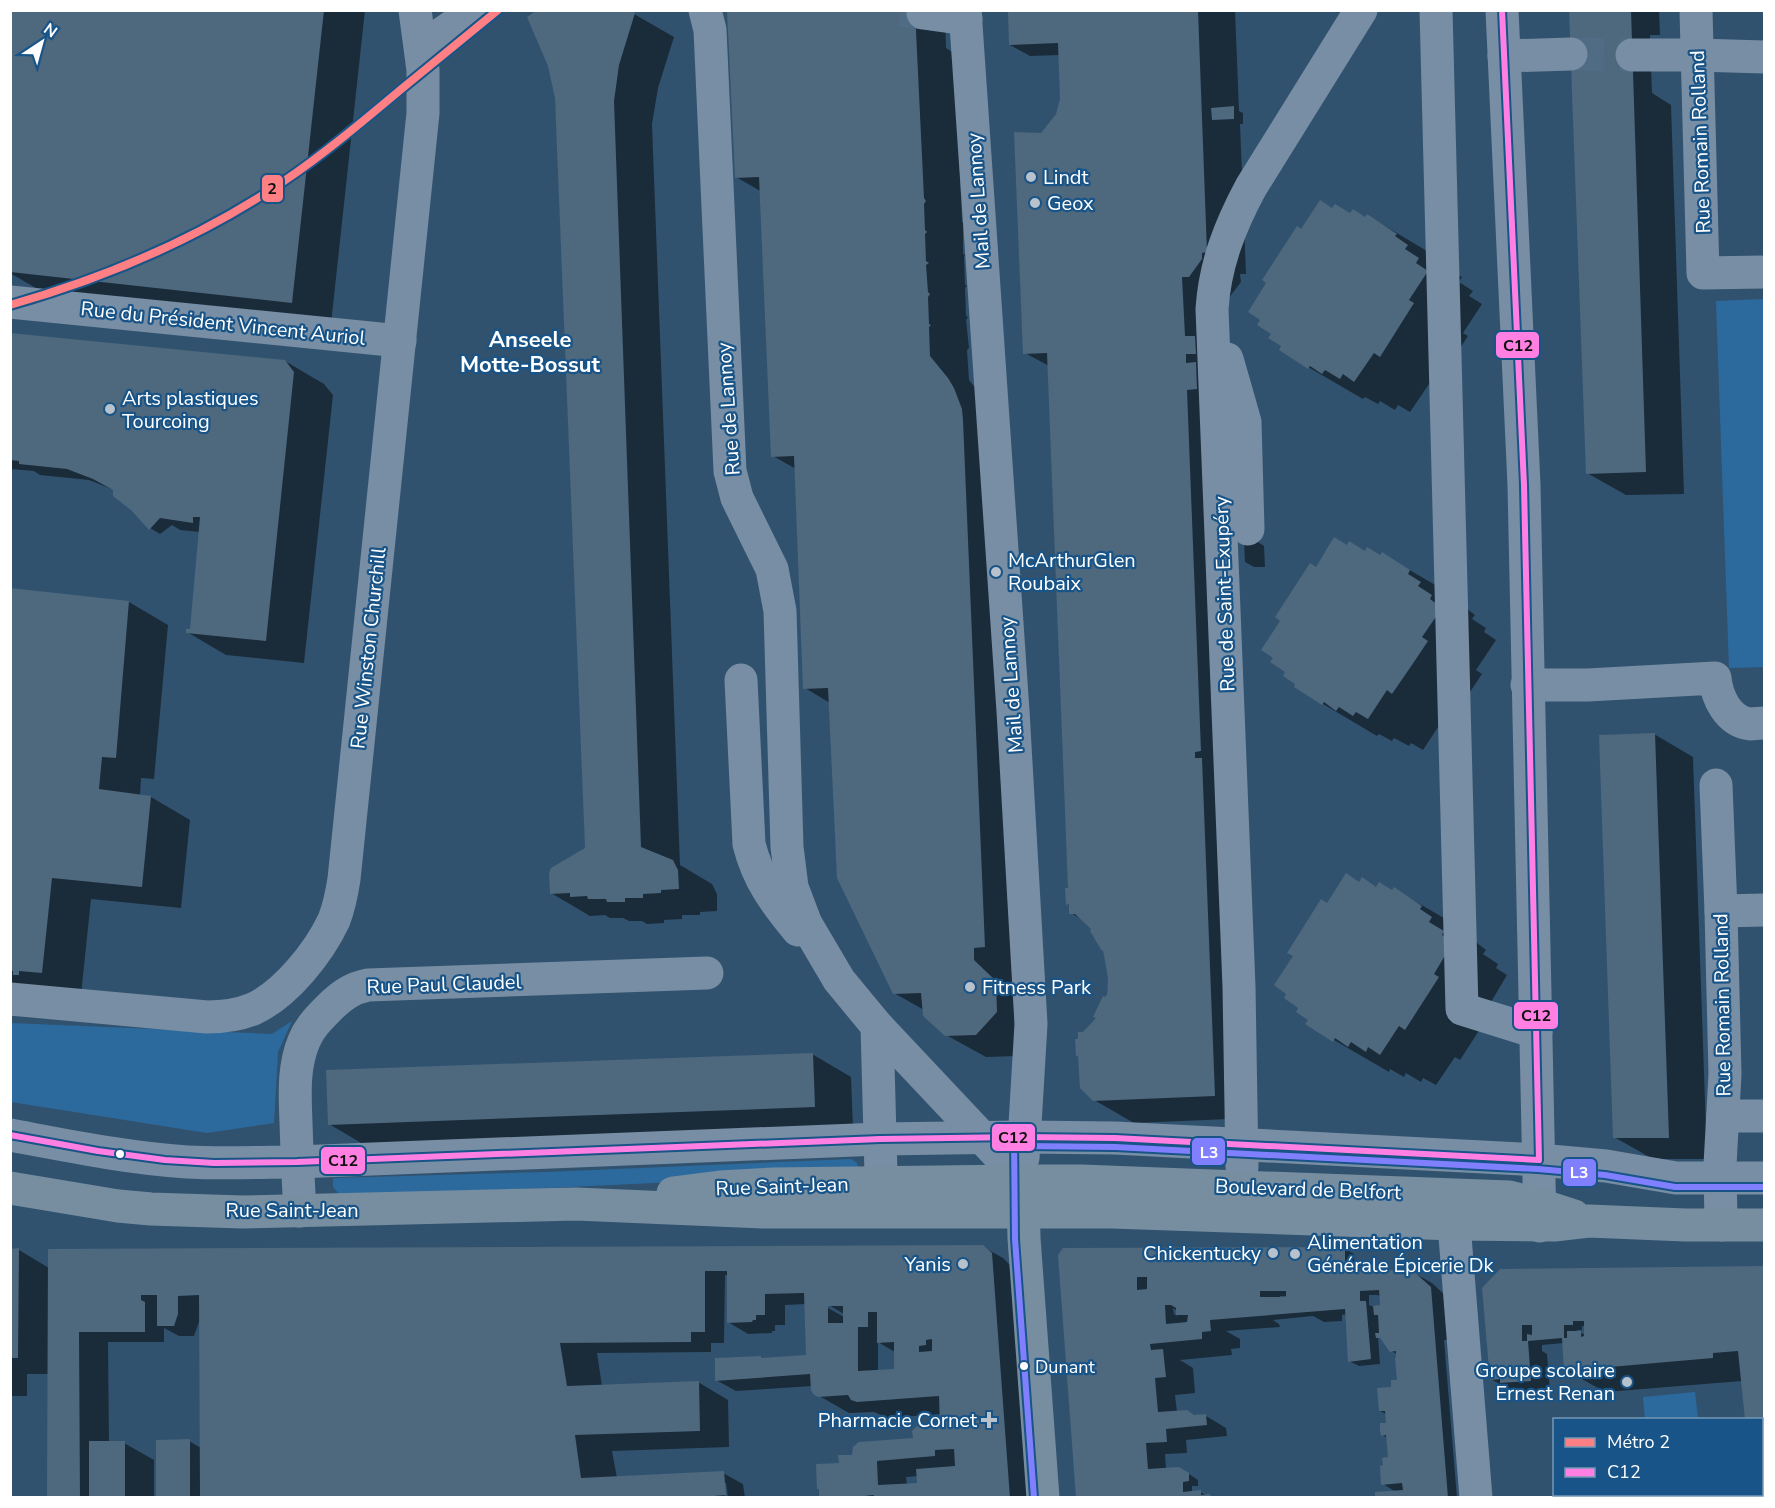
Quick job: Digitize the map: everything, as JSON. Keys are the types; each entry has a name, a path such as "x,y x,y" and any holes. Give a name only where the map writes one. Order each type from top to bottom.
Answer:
{"main road":[{"name":"Boulevard de Belfort","path":"1023,1196 1081,1181 1243,1202 1454,1224 1540,1215 1589,1221 1685,1225 1764,1225"},
{"name":"Rue Saint-Jean","path":"10,1188 92,1203 151,1209 300,1211 576,1204 720,1187 773,1184 882,1197 1023,1196"},
{"path":"1023,1196 1043,1497"},
{"name":"Boulevard de Belfort","path":"1243,1202 1495,1196 1509,1197 1540,1215"}],"street":[{"name":"Rue Winston Churchill","path":"10,999 191,1016 231,1015 255,1008 300,972 334,920 344,879 423,113 421,48 415,10"},
{"path":"421,48 476,10"},
{"name":"Rue de Lannoy","path":"705,10 710,30 730,471 737,498 772,569 780,611 787,847 792,887 806,924 839,980 877,1026 982,1137 1023,1196"},
{"name":"Rue de Saint-Exupéry","path":"1243,1202 1239,987 1212,309 1214,288 1224,246 1251,187 1361,10"},
{"path":"1436,10 1462,1009 1536,1032"},
{"path":"1502,10 1524,484 1540,1215"},
{"name":"Rue Romain Rolland","path":"1696,10 1703,273 1764,272"},
{"name":"Mail de Lannoy","path":"923,13 965,15 1012,699 1031,1024 1023,1137"},
{"path":"1504,56 1571,54"},
{"path":"1632,55 1764,57"},
{"name":"Rue du Président Vincent Auriol","path":"10,302 400,341"},
{"path":"1212,309 1245,422 1248,528"},
{"path":"1527,686 1715,678 1716,691 1722,705 1734,717 1757,723"},
{"path":"741,680 749,844 753,861 761,880 775,902 839,980"},
{"name":"Rue Romain Rolland","path":"1716,785 1725,1074 1720,1178 1721,1225"},
{"path":"1721,911 1764,910"},
{"name":"Rue Paul Claudel","path":"300,1211 296,1065 310,1029 337,1000 357,987 707,974"},
{"path":"877,1026 882,1197"},
{"path":"1723,1116 1764,1116"},
{"path":"10,1135 97,1151 164,1160 208,1162 297,1162 880,1139 1023,1137 1023,1196"},
{"name":"Boulevard de Belfort","path":"1023,1137 1115,1138 1539,1160 1606,1166 1676,1178 1764,1178"},
{"path":"1454,1224 1476,1497"}],"shaded area":[{"path":"1764,299 1764,667 1729,668 1716,301"},
{"path":"292,1021 278,1052 274,1123 207,1133 11,1102 11,1023 272,1034"},
{"path":"851,1159 857,1163 858,1169 696,1181 340,1195 333,1187 333,1178 546,1172"},
{"path":"1695,1392 1698,1418 1645,1418 1643,1397"}],"building":[{"path":"10,10 324,10 292,303 10,272"},
{"path":"537,10 630,10 635,13 619,65 614,101 641,847 673,860 678,870 679,889 643,894 643,898 625,898 625,902 588,899 587,896 570,897 570,893 550,894 549,873 551,868 585,848 555,98 548,66 527,17"},
{"path":"727,10 915,10 924,198 926,201 924,204 927,232 925,234 926,261 929,263 926,265 930,294 928,297 929,324 931,325 929,327 930,356 954,388 962,409 963,420 985,947 974,948 974,960 996,981 997,1012 976,1035 945,1036 923,1016 921,993 893,994 837,878 828,688 803,689 794,456 771,457 759,177 735,178"},
{"path":"1008,10 1198,10 1207,252 1202,253 1202,259 1189,277 1182,277 1185,336 1195,336 1196,354 1186,354 1186,363 1196,362 1197,389 1187,390 1201,751 1195,752 1195,758 1202,758 1215,1096 1093,1101 1080,1088 1075,1039 1078,1039 1078,1032 1083,1032 1096,1018 1093,1017 1103,996 1107,994 1108,978 1103,950 1090,931 1091,929 1075,914 1069,914 1069,904 1066,905 1065,888 1068,888 1047,353 1023,354 1014,132 1041,133 1056,114 1060,99 1058,43 1009,45"},
{"path":"1569,10 1631,10 1646,472 1586,474"},
{"path":"1234,106 1234,119 1212,120 1211,108"},
{"path":"1320,200 1332,208 1335,204 1350,213 1353,209 1365,217 1367,214 1397,234 1395,236 1408,245 1405,249 1419,258 1416,263 1428,271 1409,300 1414,303 1380,357 1374,353 1354,382 1343,374 1340,379 1325,370 1322,374 1310,366 1308,369 1279,350 1281,346 1268,338 1271,334 1257,325 1260,320 1248,312 1266,283 1262,280 1297,226 1301,229"},
{"path":"10,333 285,360 294,372 266,641 186,633 186,629 190,629 200,517 193,517 193,523 160,518 149,530 132,511 113,496 113,490 93,479 67,469 19,464 19,461 10,460"},
{"path":"1334,537 1347,545 1349,541 1365,551 1367,547 1380,555 1382,552 1410,570 1408,574 1421,582 1418,586 1432,595 1430,599 1442,608 1422,637 1428,641 1392,694 1387,690 1368,719 1356,712 1353,716 1339,707 1336,711 1324,702 1322,705 1294,687 1295,684 1283,676 1285,672 1270,662 1273,658 1261,650 1280,621 1275,617 1310,563 1316,567"},
{"path":"10,588 129,601 116,758 102,757 99,789 151,796 142,887 52,878 42,973 19,971 19,975 13,975 13,971 10,970"},
{"path":"1655,733 1669,1138 1613,1138 1599,735"},
{"path":"1346,873 1359,882 1362,877 1376,887 1379,882 1392,890 1394,887 1422,906 1420,909 1432,917 1429,922 1444,931 1442,935 1453,942 1434,974 1439,977 1405,1030 1399,1026 1380,1055 1368,1047 1366,1052 1351,1042 1348,1047 1335,1038 1333,1042 1305,1024 1308,1020 1296,1012 1298,1008 1284,998 1286,994 1274,985 1293,956 1287,953 1321,899 1327,903"},
{"path":"813,1053 815,1107 328,1125 326,1070"},
{"path":"983,1245 992,1253 1010,1498 877,1498 873,1495 865,1496 865,1498 819,1498 816,1464 839,1463 838,1455 852,1455 853,1447 859,1442 913,1438 912,1431 917,1426 940,1425 939,1396 857,1402 851,1400 848,1395 818,1397 811,1390 810,1374 715,1381 715,1358 806,1355 804,1293 765,1294 765,1315 756,1315 756,1320 752,1322 727,1323 727,1271 705,1271 705,1332 691,1332 691,1342 560,1343 567,1386 699,1381 700,1431 575,1435 581,1478 724,1471 726,1495 691,1498 200,1498 199,1295 178,1296 178,1314 174,1326 157,1326 157,1295 141,1295 141,1300 145,1302 145,1332 79,1332 80,1498 47,1498 48,1249","holes":["828,1306 843,1306 843,1323 828,1323","868,1312 877,1312 877,1343 894,1342 894,1369 858,1371 858,1327 868,1327","932,1339 932,1351 919,1352 919,1346 926,1345 926,1340","954,1449 955,1466 916,1469 917,1483 878,1485 877,1461 935,1456 935,1450"]},
{"path":"1345,1247 1345,1271 1412,1270 1431,1287 1448,1498 1375,1498 1375,1492 1403,1490 1402,1483 1381,1485 1382,1458 1388,1457 1386,1435 1381,1436 1380,1430 1380,1423 1386,1423 1385,1411 1379,1411 1377,1388 1391,1387 1391,1380 1397,1380 1396,1351 1390,1352 1380,1338 1376,1338 1375,1333 1379,1333 1378,1315 1374,1315 1373,1306 1380,1305 1379,1290 1360,1291 1360,1301 1366,1301 1371,1359 1348,1362 1345,1309 1210,1320 1211,1331 1202,1332 1202,1339 1150,1344 1151,1350 1163,1349 1166,1377 1155,1378 1158,1412 1187,1410 1194,1415 1206,1414 1207,1425 1166,1429 1167,1442 1146,1443 1148,1469 1179,1467 1189,1473 1189,1481 1183,1482 1183,1492 1201,1490 1201,1495 1209,1494 1214,1498 1076,1498 1058,1255 1063,1248","holes":["1137,1277 1147,1277 1147,1289 1137,1290","1260,1291 1286,1291 1286,1297 1260,1297","1165,1305 1176,1308 1176,1315 1188,1315 1187,1322 1166,1324"]},
{"path":"19,1248 18,1358 10,1358 10,1249"},
{"path":"1764,1266 1764,1498 1752,1498 1752,1496 1763,1496 1763,1418 1745,1418 1738,1351 1713,1353 1713,1358 1564,1371 1562,1338 1528,1341 1531,1381 1500,1383 1500,1379 1490,1380 1482,1288 1500,1269","holes":["1573,1321 1584,1321 1584,1336 1581,1337 1581,1331 1567,1331 1567,1338 1564,1338 1564,1325 1573,1325","1522,1325 1532,1325 1532,1335 1527,1334 1527,1341 1522,1341"]},
{"path":"190,1439 190,1498 156,1498 156,1440"},
{"path":"89,1441 125,1441 125,1498 89,1498"}],"tunnel":[{"path":"900,10 923,13"},
{"path":"1571,54 1632,55"}],"metro line":[{"name":"2","path":"10,305 82,282 152,254 252,202 328,149 498,10"}],"transit line":[{"name":"C12","path":"10,1135 98,1151 165,1160 214,1163 297,1162 880,1139 1023,1137 1115,1138 1539,1160 1524,485 1502,10"},
{"name":"L3","path":"1014,1137 1015,1239 1034,1498"},
{"name":"L3","path":"1023,1146 1115,1147 1538,1169 1605,1175 1675,1187 1764,1187"}],"place":[{"name":"Lindt","path":"1031,177"},
{"name":"Geox","path":"1035,203"},
{"name":"Arts plastiques Tourcoing","path":"110,409"},
{"name":"McArthurGlen Roubaix","path":"996,572"},
{"name":"Fitness Park","path":"970,987"},
{"name":"Chickentucky","path":"1273,1253"},
{"name":"Alimentation Générale Épicerie Dk","path":"1295,1254"},
{"name":"Yanis","path":"963,1264"},
{"name":"Dunant","path":"1024,1366"},
{"name":"Groupe scolaire Ernest Renan","path":"1627,1382"},
{"name":"Pharmacie Cornet","path":"989,1420"}],"district":[{"name":"Anseele Motte-Bossut","path":"530,352"}]}
